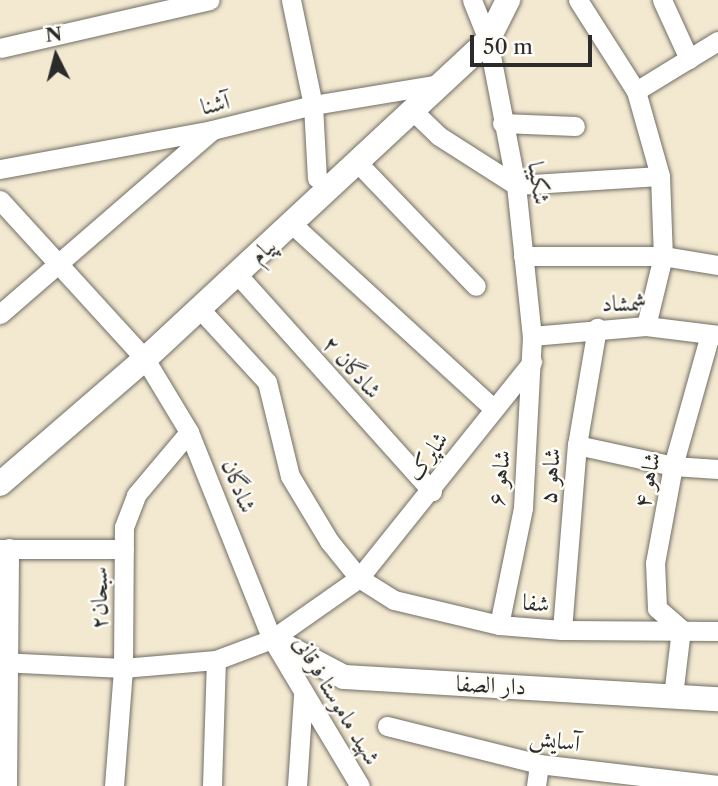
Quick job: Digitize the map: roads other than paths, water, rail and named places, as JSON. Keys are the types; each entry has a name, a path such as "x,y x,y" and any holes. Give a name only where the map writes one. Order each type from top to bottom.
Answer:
{"main road":[{"name":"پیام","path":"0,484 145,359 488,40 508,0"},
{"name":"دار الصفا","path":"272,639 344,677 718,699"}],"street":[{"path":"0,48 210,0"},
{"path":"291,0 313,105 317,178"},
{"name":"شکیبا","path":"472,0 488,40 516,185 532,336"},
{"path":"578,0 636,91 660,176 663,256 646,326"},
{"path":"662,0 689,59"},
{"path":"636,91 718,41"},
{"name":"آشنا","path":"0,169 212,131 313,105 440,84"},
{"path":"394,91 405,116 516,185 660,176"},
{"path":"502,123 575,126"},
{"path":"0,314 212,131"},
{"path":"356,161 476,286"},
{"name":"شادگان","path":"0,200 60,261 145,359 189,432 272,639"},
{"path":"292,224 492,407"},
{"path":"523,256 663,256 718,265"},
{"name":"شادگان ۲","path":"237,274 432,491"},
{"name":"شفا","path":"199,309 267,382 290,476 329,541 359,578 394,600 499,625 562,630 718,631"},
{"name":"شمشاد","path":"532,336 597,328 646,326 714,335"},
{"name":"شاهو ۵","path":"562,630 577,445 597,328"},
{"name":"شاهو ۴","path":"681,629 657,608 655,563 673,466 714,335"},
{"name":"شاهو ۶","path":"499,625 523,508 532,336"},
{"name":"شاپرک","path":"5,663 123,668 216,660 272,639 359,578 432,491 492,407 532,362"},
{"name":"سبحان۲","path":"114,786 123,668 124,527 136,495 189,432"},
{"path":"577,445 673,466 718,470"},
{"path":"7,786 4,548 124,549"},
{"path":"673,696 681,629"},
{"name":"شهید ماموستا فرقانی","path":"272,639 360,786"},
{"path":"212,786 216,660"},
{"path":"297,786 303,694"},
{"name":"آسایش","path":"387,726 539,764 718,785"},
{"path":"536,786 539,764"}]}
